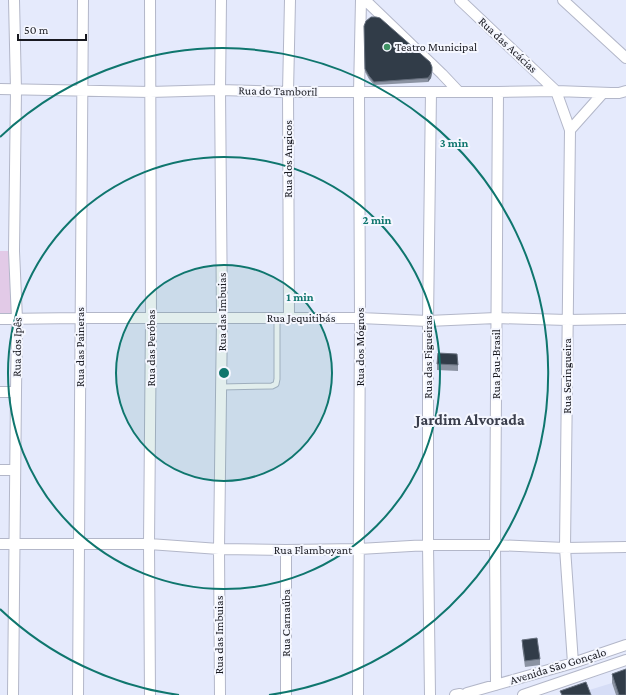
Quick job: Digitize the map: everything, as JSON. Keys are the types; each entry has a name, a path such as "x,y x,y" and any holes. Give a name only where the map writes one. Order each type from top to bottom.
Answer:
{"street":[{"name":"Rua dos Ipês","path":"13,695 17,319 14,251 16,90 14,0"},
{"name":"Rua das Paineras","path":"78,695 83,0"},
{"name":"Rua das Peróbas","path":"150,0 150,695"},
{"name":"Rua das Imbuias","path":"220,695 219,549 222,318 220,90 221,0"},
{"name":"Rua dos Angicos","path":"289,318 288,92 290,0"},
{"name":"Rua dos Mógnos","path":"358,695 360,318 359,92 361,0"},
{"path":"366,0 459,92"},
{"name":"Rua das Acácias","path":"460,0 556,90"},
{"path":"563,0 626,58"},
{"name":"Rua do Tamboril","path":"0,89 150,92 220,90 288,92 498,92 556,90 603,93 626,92"},
{"name":"Rua Seringueira","path":"556,90 570,130 565,548 573,663"},
{"name":"Rua das Figueiras","path":"430,695 428,321 431,92"},
{"name":"Rua Pau-Brasil","path":"496,685 495,545 499,130 498,92"},
{"path":"570,130 603,93"},
{"name":"Rua Jequitibás","path":"0,319 360,318 428,321 496,318 567,320 626,319"},
{"path":"0,392 16,392"},
{"path":"0,470 15,470"},
{"name":"Rua Flamboyant","path":"0,544 150,544 219,549 286,550 359,549 428,545 495,545 565,548 626,547"},
{"name":"Rua Carnaúba","path":"286,550 286,695"},
{"name":"Avenida São Gonçalo","path":"462,695 573,663 626,645"},
{"path":"523,695 626,660"}],"lane":[{"path":"221,387 272,386 276,384 277,318"}],"shaded area":[{"path":"0,251 11,251 12,314 0,314"},
{"path":"612,683 616,695 588,695 586,691"}],"building":[{"name":"Teatro Municipal","path":"371,17 380,18 430,62 432,71 428,78 374,82 365,69 364,26 366,21"},
{"path":"438,353 457,354 458,365 437,364"},
{"path":"537,638 540,659 525,661 522,640"},
{"path":"626,669 626,695 619,695 612,674"},
{"path":"586,682 591,695 562,695 560,691"}],"place":[{"name":"Teatro Municipal","path":"387,47"}],"district":[{"name":"Jardim Alvorada","path":"470,419"}]}
